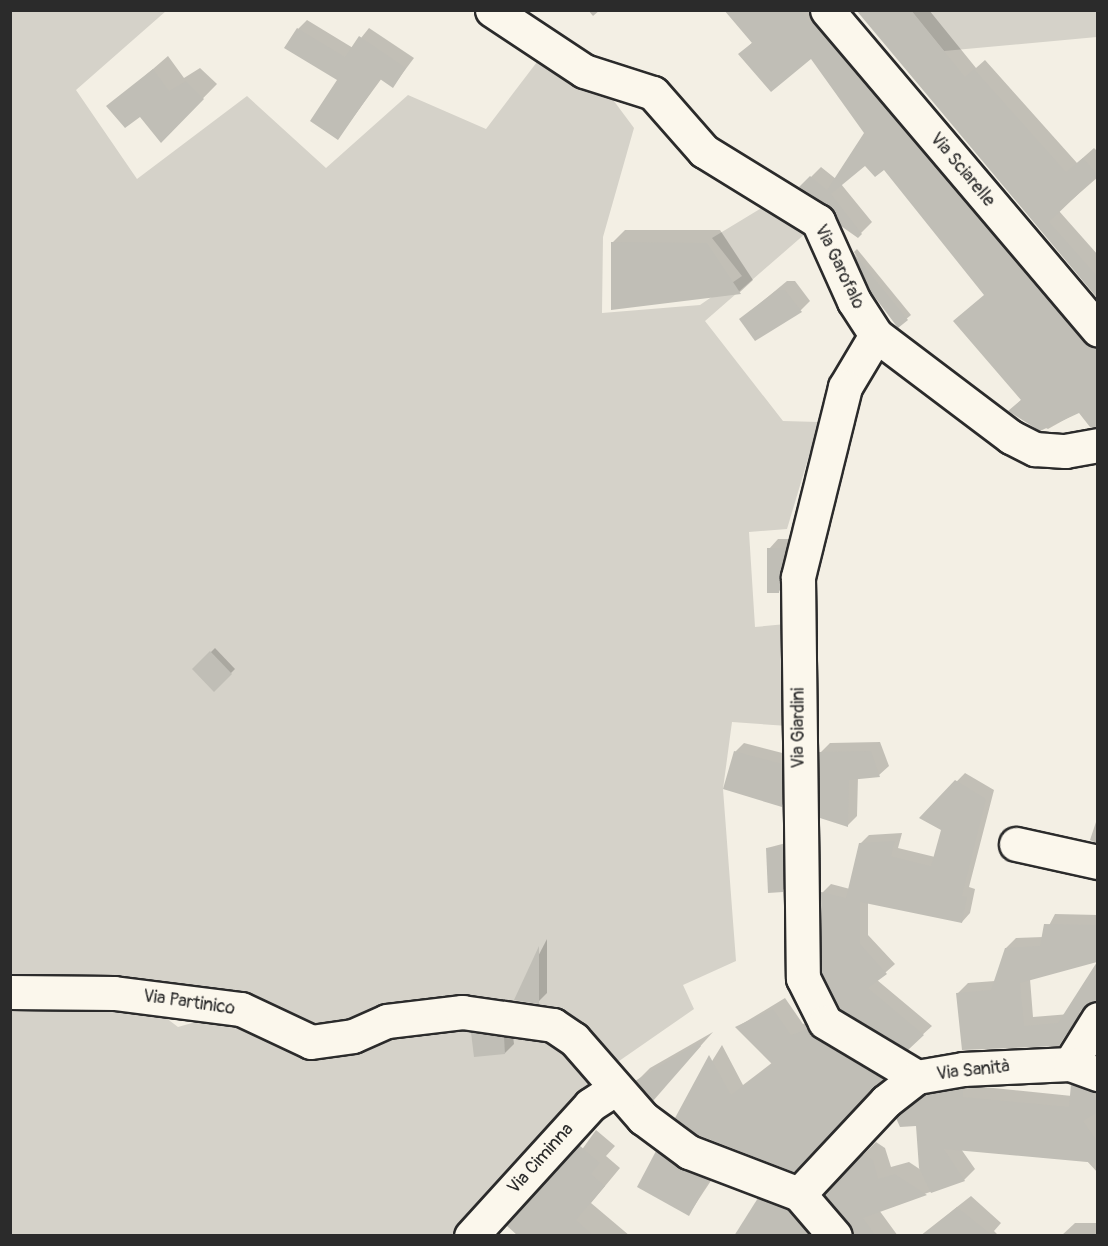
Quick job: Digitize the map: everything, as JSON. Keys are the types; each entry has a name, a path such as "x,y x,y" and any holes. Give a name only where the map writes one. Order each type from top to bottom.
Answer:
{"street":[{"name":"Via Garofalo","path":"492,10 584,71 652,93 705,151 818,221 876,335 1035,449 1065,451 1098,445"},
{"name":"Via Sciarelle","path":"827,10 1098,329"},
{"name":"Via Giardini","path":"876,335 844,387 798,577 803,978 825,1022 917,1077"},
{"path":"1016,844 1098,862"},
{"name":"Via Partinico","path":"10,992 114,993 241,1009 310,1042 353,1036 387,1021 462,1012 553,1025 574,1039 643,1118 689,1152 799,1194"},
{"name":"Via Sanità","path":"799,1194 886,1101 917,1077 963,1069 1084,1069 1098,1019"},
{"name":"Via Ciminna","path":"471,1236 590,1105 616,1088"},
{"path":"799,1194 833,1234"}],"shaded area":[{"path":"11,11 166,11 76,90 137,179 247,96 326,168 408,95 486,129 540,58 605,89 634,128 603,237 602,313 700,305 742,276 712,238 765,206 806,233 705,321 783,421 819,422 787,529 749,532 755,627 786,624 788,726 732,722 723,789 736,961 683,985 694,1009 609,1068 573,1023 320,1032 11,982"},
{"path":"911,11 1097,11 1097,37 944,51"},
{"path":"10,1002 149,1005 178,1027 213,1017 388,1030 502,1026 565,1044 599,1085 459,1235 11,1235"}],"building":[{"path":"724,10 799,10 848,64 1084,341 1098,347 1098,427 1090,427 1079,413 1040,431 1008,411 1021,400 953,321 984,295 884,170 875,177 865,166 831,194 862,234 858,238 841,226 828,205 799,187 810,176 827,190 864,133 811,59 771,92 738,54 752,43"},
{"path":"856,10 911,10 965,77 974,69 1066,172 1083,158 1098,175 1049,222 1098,277 1098,299"},
{"path":"297,28 345,57 359,36 406,68 393,88 380,79 338,140 310,121 337,80 284,48"},
{"path":"153,69 169,91 186,81 204,99 161,143 140,117 125,128 106,106"},
{"path":"611,242 707,243 741,294 611,310"},
{"path":"852,251 908,320 898,328 871,292"},
{"path":"777,290 785,290 802,312 755,341 739,319"},
{"path":"767,548 786,548 779,593 767,593"},
{"path":"210,651 232,674 214,692 192,669"},
{"path":"734,751 782,764 782,807 723,789"},
{"path":"871,751 880,777 849,780 848,827 820,818 819,752"},
{"path":"955,780 986,799 962,896 967,897 962,923 860,902 860,944 887,974 868,988 924,1035 908,1050 839,1009 822,973 821,892 846,898 859,843 895,841 891,856 931,866 941,830 919,818"},
{"path":"783,847 783,892 768,893 766,848"},
{"path":"1044,924 1098,925 1098,1000 1082,1009 1059,1046 962,1050 956,993 991,990 1005,948 1040,946","holes":["1097,962 1058,1023 1024,1026 1020,983"]},
{"path":"539,946 539,1004 514,1000"},
{"path":"773,1009 791,1035 808,1029 884,1079 794,1172 698,1135 675,1118 709,1055 731,1095 772,1064 735,1027"},
{"path":"471,1032 504,1037 505,1054 474,1057"},
{"path":"698,1043 701,1046 653,1101 635,1081"},
{"path":"1071,1084 1092,1092 1098,1105 1098,1112 1083,1121 1098,1142 1098,1163 944,1149 965,1181 931,1193 919,1168 916,1126 900,1127 896,1118 925,1095 963,1088 963,1097 1069,1107"},
{"path":"579,1145 600,1163 591,1174 605,1186 576,1220 594,1236 518,1236 506,1225"},
{"path":"656,1151 709,1180 689,1216 637,1187"},
{"path":"862,1154 873,1160 878,1179 895,1174 927,1195 863,1218 876,1236 853,1236 824,1195"},
{"path":"758,1198 788,1210 810,1236 734,1236"},
{"path":"957,1207 993,1236 921,1236 950,1213"}]}
